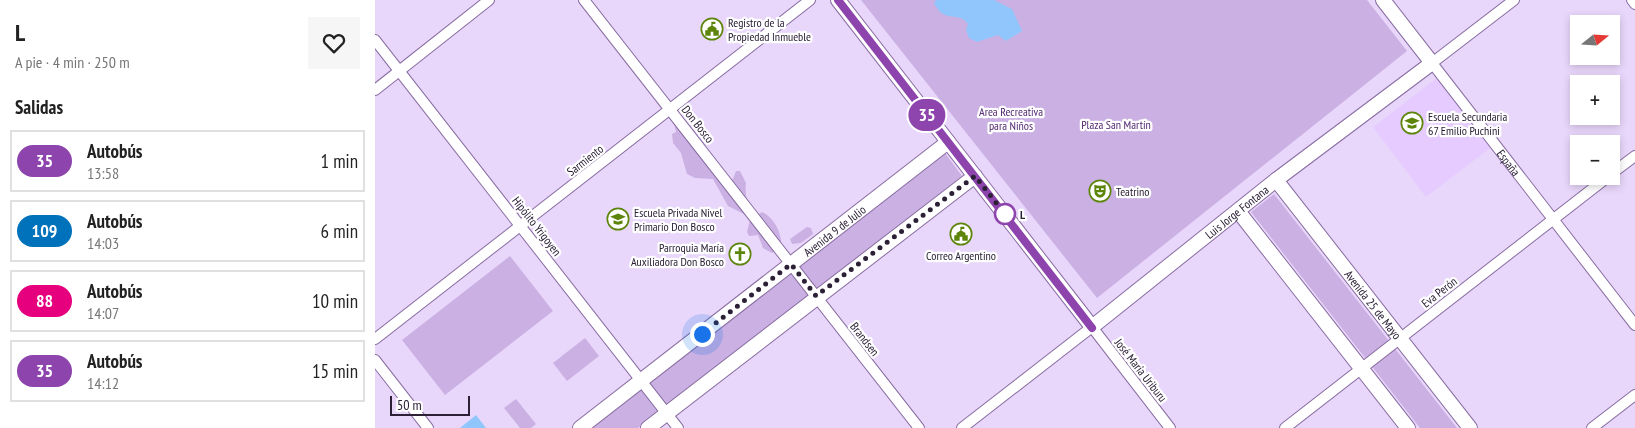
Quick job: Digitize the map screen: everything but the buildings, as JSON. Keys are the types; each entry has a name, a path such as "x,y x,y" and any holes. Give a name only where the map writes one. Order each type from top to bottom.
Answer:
{"main road":[{"path":"838,0 1092,328"},
{"name":"España","path":"1383,0 1433,63"},
{"name":"Luis Jorge Fontana","path":"1092,328 1277,180 1433,63"},
{"name":"Avenida 9 de Julio","path":"580,428 948,142"},
{"path":"647,428 816,296 975,176"},
{"name":"Avenida 25 de Mayo","path":"1277,180 1470,428"},
{"path":"1238,211 1408,428"}],"street":[{"path":"375,90 489,0"},
{"name":"Don Bosco","path":"584,0 791,264"},
{"name":"Sarmiento","path":"375,339 810,0"},
{"name":"Luis Jorge Fontana","path":"1433,63 1514,0"},
{"path":"1632,0 1635,4"},
{"name":"Hipólito Yrigoyen","path":"375,40 678,428"},
{"name":"España","path":"1433,63 1635,325"},
{"name":"Eva Perón","path":"1620,167 1635,156"},
{"name":"Eva Perón","path":"1285,428 1597,185"},
{"name":"Brandsen","path":"791,264 919,428"},
{"name":"Luis Jorge Fontana","path":"962,428 1092,328"},
{"name":"José María Uriburu","path":"1092,328 1171,428"},
{"path":"375,360 428,428"},
{"path":"1593,428 1635,395"}],"shaded area":[{"path":"1437,78 1490,148 1426,197 1373,127"}],"green space":[{"name":"Plaza San Martín","path":"861,0 1367,0 1407,51 1097,298"},
{"path":"677,115 682,116 688,123 705,144 708,153 730,180 733,179 736,171 740,171 746,183 747,206 744,214 728,206 713,179 695,178 687,174 681,153 673,143 672,134 676,132 674,123"},
{"path":"945,153 962,176 638,428 591,428"},
{"path":"1274,194 1457,428 1420,428 1251,212"},
{"path":"762,212 774,222 781,237 781,247 772,253 763,248 758,235 749,236 747,232 750,220"},
{"path":"807,227 811,228 813,234 801,243 792,244 790,239"},
{"path":"510,256 553,311 445,395 402,340"},
{"path":"585,338 599,356 567,381 553,363"},
{"path":"516,399 536,424 531,428 520,428 504,408"}],"water":[{"path":"936,0 994,0 1012,9 1022,31 1006,41 998,35 977,42 969,38 966,30 968,24 963,19 947,16 940,12 934,3"},
{"path":"476,415 486,428 460,428"}],"bus line":[{"name":"35","path":"838,0 1092,328"}],"place":[{"name":"Registro de la Propiedad Inmueble","path":"712,29"},
{"name":"Escuela Secundaria 67 Emilio Puchini","path":"1412,123"},
{"name":"Teatrino","path":"1100,191"},
{"name":"L","path":"1005,214"},
{"name":"Escuela Privada Nivel Primario Don Bosco","path":"618,219"},
{"name":"Correo Argentino","path":"961,234"},
{"name":"Parroquia María Auxiliadora Don Bosco","path":"740,254"}],"route":[{"path":"702,334 791,264 816,296 975,176 1005,214"}],"park label":[{"name":"Area Recreativa para Niños","path":"1011,118"}]}
